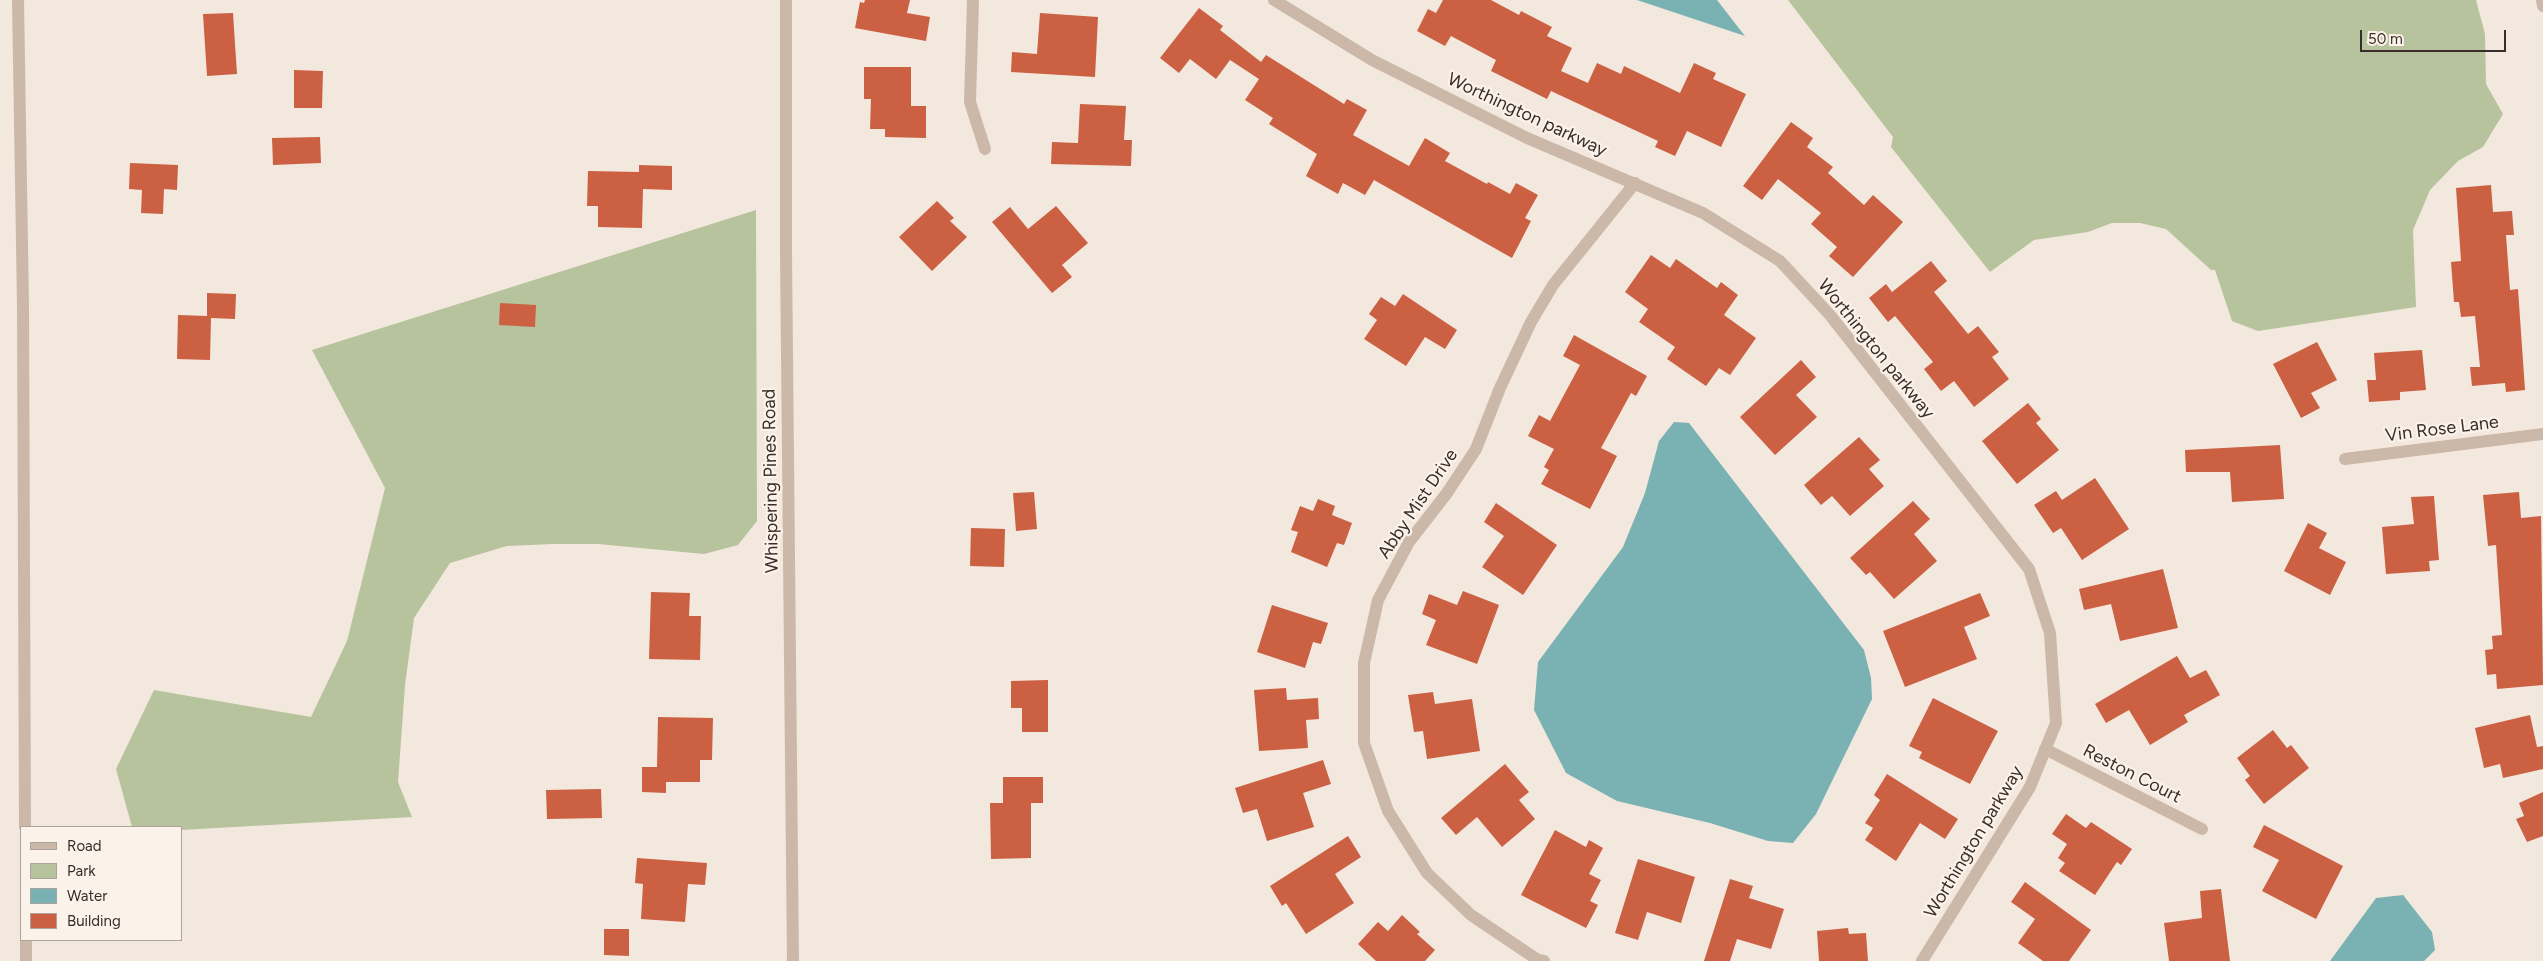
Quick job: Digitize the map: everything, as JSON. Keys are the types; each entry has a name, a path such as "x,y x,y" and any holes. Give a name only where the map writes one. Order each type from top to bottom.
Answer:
{"street":[{"path":"18,0 23,306 25,826"},
{"name":"Whispering Pines Road","path":"786,0 786,253 793,961"},
{"path":"973,0 970,46 970,102 984,149"},
{"name":"Worthington parkway","path":"1274,0 1372,60 1527,138 1703,212 1780,261 1830,315 2029,570 2050,633 2056,723 2030,787 1922,961"},
{"path":"2542,0 2543,6"},
{"name":"Abby Mist Drive","path":"1544,961 1538,960 1471,915 1427,873 1388,811 1364,743 1364,663 1378,600 1409,542 1447,493 1476,449 1500,388 1531,322 1553,284 1635,183"},
{"name":"Vin Rose Lane","path":"2345,459 2543,434"},
{"name":"Reston Court","path":"2045,749 2202,830"},
{"path":"26,941 26,961"}],"green space":[{"path":"1788,0 2476,0 2485,34 2486,84 2503,114 2483,147 2458,161 2430,190 2413,230 2416,307 2258,331 2232,321 2215,270 2211,270 2166,229 2140,223 2112,223 2088,232 2034,240 1990,272 1891,147 1893,137"},
{"path":"756,210 757,521 738,545 704,554 598,544 553,544 507,546 450,563 414,618 405,685 398,782 412,817 182,830 182,826 132,826 116,769 154,690 311,717 347,641 385,488 312,350"}],"water":[{"path":"1637,0 1717,0 1745,36"},
{"path":"1674,422 1689,423 1864,650 1871,678 1872,699 1816,814 1793,843 1768,841 1710,823 1617,801 1566,773 1534,710 1538,662 1623,547 1645,493 1659,441"},
{"path":"2403,895 2432,932 2435,950 2424,961 2330,961 2376,898"}],"building":[{"path":"865,0 910,0 907,13 930,17 926,41 855,28 860,2 864,3"},
{"path":"1443,0 1491,0 1519,15 1521,11 1552,27 1547,36 1572,48 1561,71 1588,83 1597,63 1621,74 1624,66 1680,93 1694,63 1716,73 1713,79 1746,94 1721,147 1687,131 1675,156 1655,147 1658,141 1551,91 1547,99 1491,71 1496,60 1451,36 1445,46 1417,31 1428,9 1436,13"},
{"path":"1199,8 1223,26 1220,30 1261,62 1266,55 1344,104 1347,99 1367,110 1353,135 1409,166 1425,138 1450,153 1445,161 1487,184 1488,182 1510,194 1516,183 1538,195 1525,218 1531,221 1512,258 1374,180 1365,195 1343,183 1338,194 1306,176 1317,154 1269,124 1273,118 1245,100 1259,79 1230,60 1216,79 1190,59 1179,73 1160,58"},
{"path":"233,13 237,74 207,76 203,14"},
{"path":"1040,13 1098,17 1095,77 1011,72 1012,52 1037,54"},
{"path":"864,67 911,67 911,106 926,106 926,138 885,137 885,129 870,129 871,99 864,99"},
{"path":"294,70 323,71 322,108 294,108"},
{"path":"1080,104 1126,106 1124,140 1132,140 1131,166 1051,164 1052,142 1078,143"},
{"path":"1791,122 1813,138 1807,147 1833,167 1828,173 1864,205 1873,195 1903,222 1853,277 1829,256 1837,247 1811,224 1821,213 1778,179 1762,200 1743,186"},
{"path":"320,137 321,163 273,165 272,138"},
{"path":"130,163 178,165 177,190 164,189 163,214 141,213 142,190 129,189"},
{"path":"639,165 672,166 672,190 643,189 642,228 598,227 598,206 587,206 588,171 639,172"},
{"path":"2491,185 2493,212 2512,211 2514,235 2506,235 2510,290 2518,289 2525,390 2506,392 2505,383 2472,386 2470,367 2480,367 2475,316 2461,317 2459,302 2454,302 2451,262 2461,261 2456,188"},
{"path":"937,201 954,218 950,221 967,237 932,271 899,237"},
{"path":"1056,206 1088,243 1062,265 1072,277 1052,293 992,222 1010,207 1028,229"},
{"path":"1651,255 1670,268 1676,259 1717,288 1721,282 1738,295 1724,315 1756,338 1730,375 1719,368 1706,386 1667,359 1675,347 1639,322 1648,309 1625,292"},
{"path":"1931,261 1947,281 1934,292 1968,334 1978,326 1999,352 1992,357 2009,379 1974,407 1954,381 1941,391 1924,369 1933,362 1895,316 1888,322 1869,298 1886,284 1892,292"},
{"path":"207,293 236,294 235,319 211,318 210,360 177,359 178,315 207,316"},
{"path":"1403,294 1457,330 1445,349 1425,337 1406,366 1364,339 1377,320 1369,314 1381,297 1395,306"},
{"path":"500,303 536,305 535,327 499,325"},
{"path":"1574,335 1647,376 1636,396 1631,393 1601,448 1617,456 1590,509 1541,484 1549,470 1544,467 1554,449 1528,436 1539,415 1550,421 1580,365 1563,356"},
{"path":"2317,342 2337,380 2311,393 2320,408 2301,418 2273,364"},
{"path":"2422,350 2426,390 2400,392 2400,400 2369,402 2367,380 2376,380 2374,353"},
{"path":"1801,360 1816,377 1796,395 1817,417 1775,455 1740,417"},
{"path":"2028,403 2041,419 2036,423 2059,450 2017,484 1982,441"},
{"path":"1859,437 1880,460 1869,469 1884,486 1850,516 1832,496 1821,505 1804,485"},
{"path":"2280,445 2284,499 2232,502 2230,472 2186,472 2185,450"},
{"path":"2095,478 2129,529 2082,560 2061,528 2053,533 2034,505 2056,491 2062,500"},
{"path":"1034,492 1037,529 1016,531 1013,493"},
{"path":"2519,492 2521,518 2541,516 2543,685 2497,689 2496,674 2487,675 2485,650 2493,649 2492,636 2502,635 2496,545 2488,546 2483,495"},
{"path":"2434,496 2439,560 2429,561 2430,571 2386,574 2382,527 2414,524 2411,497"},
{"path":"1318,499 1335,506 1332,515 1352,523 1344,545 1337,543 1327,567 1291,552 1298,532 1291,530 1300,506 1313,511"},
{"path":"1913,501 1930,519 1914,534 1937,561 1894,599 1870,572 1866,575 1850,558"},
{"path":"1496,503 1557,545 1523,595 1482,567 1504,536 1484,522"},
{"path":"2308,523 2327,533 2319,548 2346,562 2330,595 2284,571"},
{"path":"971,528 1005,529 1004,567 970,566"},
{"path":"2163,569 2178,628 2120,641 2111,604 2084,610 2079,589"},
{"path":"1463,591 1499,605 1477,664 1426,645 1436,620 1422,614 1429,594 1457,605"},
{"path":"651,592 690,593 689,616 701,616 700,660 649,659"},
{"path":"1980,593 1990,616 1964,627 1977,659 1905,687 1883,631"},
{"path":"1272,605 1328,623 1321,644 1313,642 1305,668 1257,652"},
{"path":"2177,656 2190,678 2206,670 2220,695 2184,715 2188,722 2150,745 2129,710 2106,723 2095,704"},
{"path":"1048,680 1048,732 1022,732 1022,708 1011,708 1011,681"},
{"path":"1286,688 1287,700 1318,698 1319,719 1306,720 1308,748 1259,751 1254,690"},
{"path":"1433,692 1435,704 1472,699 1480,751 1427,759 1423,731 1414,732 1408,695"},
{"path":"1933,698 1998,731 1970,784 1919,758 1922,752 1909,746"},
{"path":"2530,715 2537,747 2543,746 2543,769 2503,778 2500,764 2484,768 2475,728"},
{"path":"658,717 713,718 712,760 700,760 700,782 666,782 666,793 642,792 642,767 657,767"},
{"path":"2273,730 2287,748 2291,745 2309,768 2264,804 2245,780 2250,776 2237,758"},
{"path":"1323,760 1331,784 1303,793 1314,827 1267,841 1257,809 1243,813 1235,788"},
{"path":"1505,764 1529,792 1519,800 1535,819 1502,847 1477,817 1456,835 1441,818"},
{"path":"1887,774 1958,819 1945,839 1920,823 1896,861 1865,840 1873,828 1865,823 1880,800 1874,795"},
{"path":"1003,777 1043,777 1043,803 1031,803 1031,858 991,859 990,803 1003,803"},
{"path":"601,789 602,818 547,819 546,790"},
{"path":"2543,792 2543,836 2527,842 2516,819 2524,816 2519,803"},
{"path":"2066,814 2086,828 2091,822 2132,849 2121,865 2117,862 2095,895 2059,871 2065,863 2058,858 2067,844 2052,834"},
{"path":"2264,825 2343,866 2316,919 2262,891 2279,860 2253,847"},
{"path":"1555,830 1586,847 1589,840 1603,848 1589,874 1601,880 1590,901 1598,905 1586,928 1521,895"},
{"path":"1348,836 1361,857 1335,874 1354,903 1306,934 1286,903 1282,906 1270,886"},
{"path":"637,858 707,863 705,885 688,884 685,922 641,919 643,884 635,883"},
{"path":"1638,859 1695,877 1681,923 1647,912 1638,940 1615,933"},
{"path":"1730,879 1753,886 1749,898 1784,909 1771,949 1737,939 1730,961 1704,961"},
{"path":"2025,882 2091,930 2069,961 2043,961 2018,943 2035,919 2011,902"},
{"path":"2221,889 2230,961 2169,961 2164,923 2202,918 2200,891"},
{"path":"1402,915 1420,932 1417,934 1435,950 1425,961 1376,961 1358,944 1378,922 1388,931"},
{"path":"1848,928 1849,934 1866,933 1868,961 1819,961 1817,931"},
{"path":"604,929 629,929 629,956 604,955"}]}
